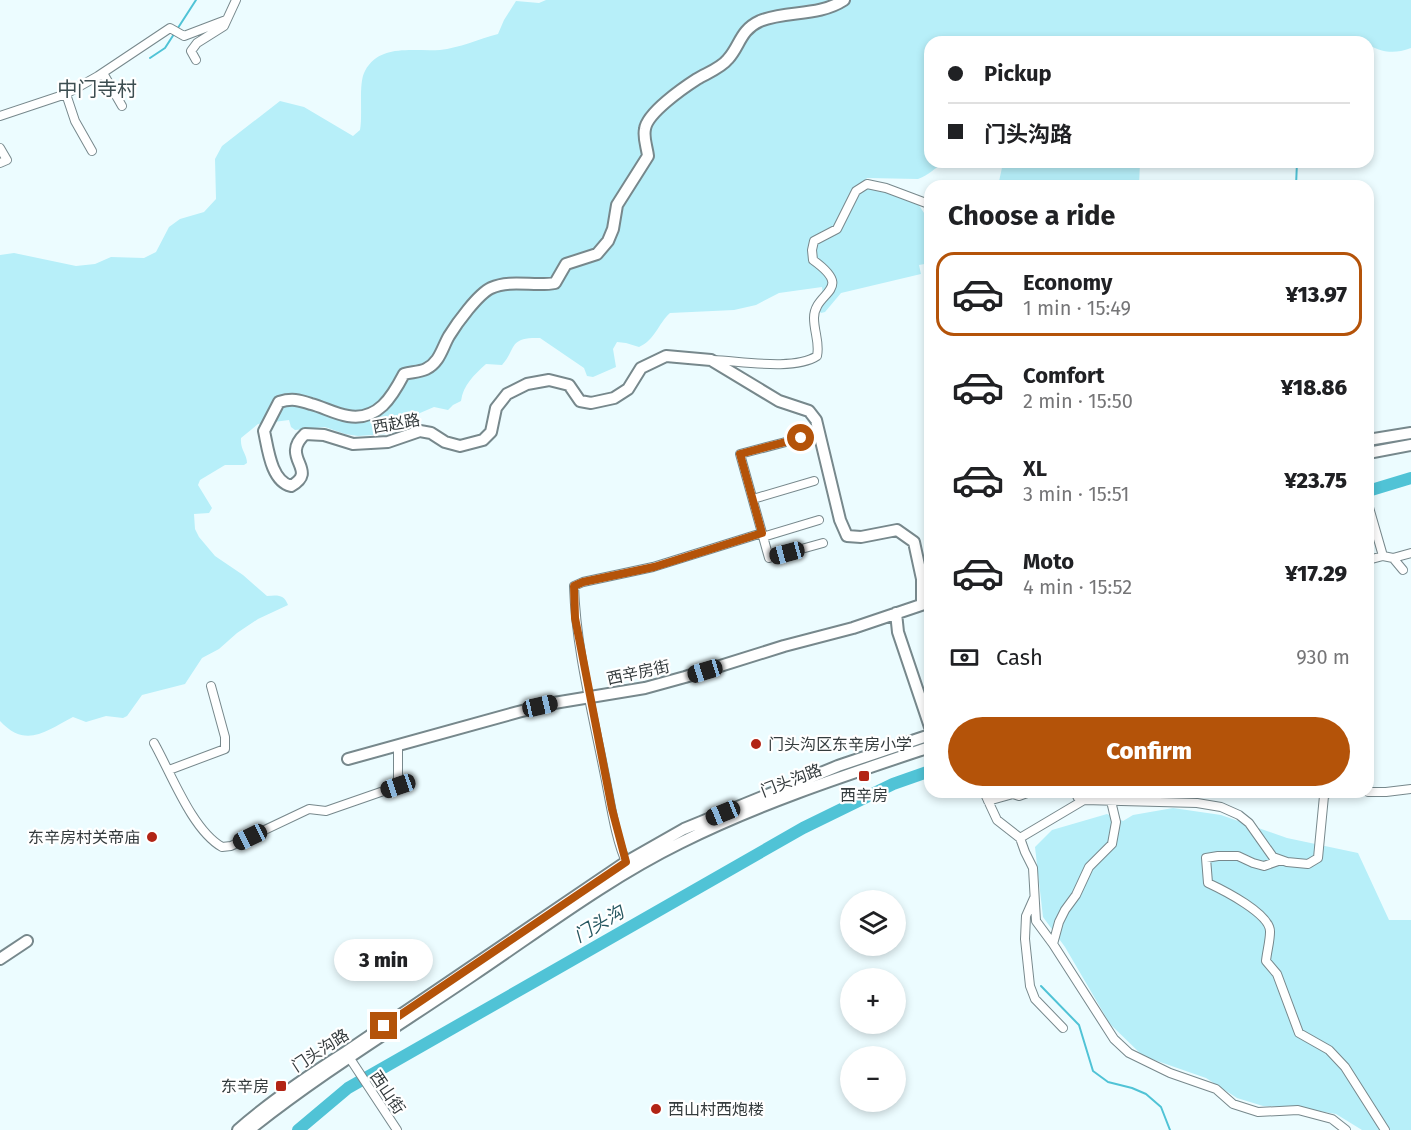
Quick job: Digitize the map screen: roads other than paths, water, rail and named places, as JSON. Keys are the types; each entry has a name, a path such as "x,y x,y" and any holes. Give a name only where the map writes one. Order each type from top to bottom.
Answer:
{"street":[{"path":"196,60 191,51 197,43 224,26 236,0"},
{"name":"西赵路","path":"844,0 813,13 777,16 758,22 740,37 728,60 669,100 649,119 645,127 648,156 616,205 613,229 597,254 566,264 555,283 492,287 481,294 450,334 438,360 425,370 404,374 392,396 382,408 365,416 348,416 291,398 279,402 264,431 277,476 284,484 291,486 300,481 303,474 295,451 297,441 305,434 324,435 353,444 388,442 420,431 431,433 446,442 460,446 483,440 490,432 496,408 507,394 527,384 549,380 569,385 580,401 591,403 614,398 628,389 641,368 666,356 711,360 779,401 809,411 816,420 840,520 847,536 861,537 897,530 914,542 924,591"},
{"path":"0,116 66,94 103,73 170,28 184,36 226,20"},
{"path":"103,73 122,106"},
{"path":"66,94 75,121 92,150"},
{"path":"0,148 7,160 0,163"},
{"path":"711,360 794,364 808,362 817,356 819,345 814,320 815,312 831,291 832,282 829,273 813,260 814,241 837,229 856,191 867,184 886,188 924,202"},
{"path":"1374,439 1411,433"},
{"path":"801,438 740,454 769,558 823,543"},
{"path":"1374,452 1411,445"},
{"path":"753,499 814,481"},
{"path":"628,866 612,809 590,698 575,618 574,586 583,582 654,567 819,520"},
{"path":"1374,525 1383,556"},
{"path":"1374,558 1383,556 1393,558 1411,553"},
{"path":"1393,558 1403,570"},
{"name":"西辛房街","path":"348,759 518,712 645,688 924,604"},
{"path":"896,613 898,632 924,709"},
{"path":"169,770 225,749 225,736 211,686"},
{"name":"门头沟路","path":"249,1130 348,1055 628,866 693,825 838,766 924,737"},
{"path":"154,742 169,770 173,783 207,837 222,847 231,846 309,809 327,811 398,786 398,746"},
{"name":"门头沟路","path":"628,866 756,809 924,749"},
{"path":"1374,792 1411,789"},
{"path":"987,798 997,820 1020,838 1033,868 1036,921 1114,1039 1129,1053 1170,1073 1216,1089 1233,1104 1258,1112 1298,1110 1332,1119 1346,1130"},
{"path":"988,801 997,798"},
{"path":"1020,838 1084,800 1197,803 1221,807 1239,815 1249,823 1273,857 1308,864 1318,858 1324,798"},
{"path":"1053,944 1059,922 1076,895 1089,867 1112,844 1116,822 1111,801"},
{"path":"1281,860 1264,866 1238,856 1206,858 1208,883 1261,915 1269,925 1266,961 1277,974 1299,1033 1329,1050 1345,1067 1385,1130"},
{"path":"1034,898 1026,916 1030,986 1035,999 1064,1028"},
{"path":"0,959 27,941"},
{"name":"门头沟路","path":"238,1130 269,1102 348,1055"},
{"name":"西山街","path":"348,1055 397,1130"}],"waterway":[{"path":"150,58 165,48 196,0"},
{"path":"1296,180 1297,168"},
{"name":"门头沟","path":"1374,489 1411,478"},
{"name":"门头沟","path":"298,1130 348,1088 803,828 893,784 924,773"},
{"path":"1041,986 1079,1025 1093,1071 1108,1082 1146,1094 1161,1107 1170,1130"}],"place":[{"name":"门头沟区东辛房小学","path":"756,744"},
{"name":"西辛房","path":"864,776"},
{"name":"东辛房村关帝庙","path":"152,837"},
{"name":"东辛房","path":"281,1086"},
{"name":"西山村西炮楼","path":"656,1109"}],"district":[{"name":"中门寺村","path":"97,89"}]}
